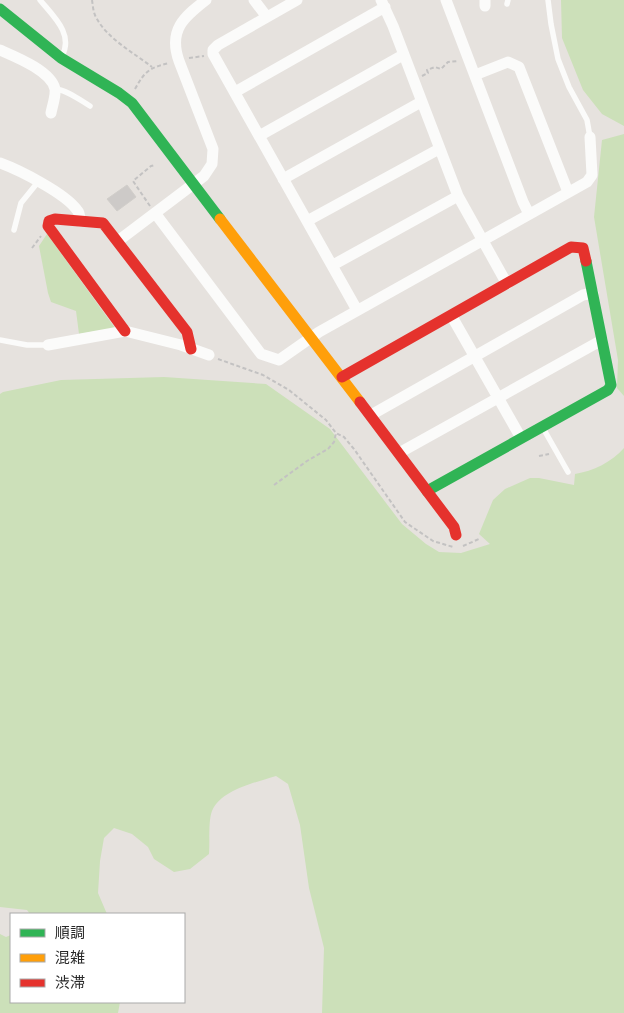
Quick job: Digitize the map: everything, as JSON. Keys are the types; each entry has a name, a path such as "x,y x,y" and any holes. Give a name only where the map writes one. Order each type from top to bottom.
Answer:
{"street":[{"path":"118,241 153,210 194,183 209,169 213,153 176,53 175,42 181,23 206,0"},
{"path":"254,0 266,17"},
{"path":"297,0 218,44 213,50 215,58 357,310"},
{"path":"446,0 529,214"},
{"path":"235,92 383,4 458,196 507,284"},
{"path":"0,9 61,58 129,100 371,415 454,527 456,535"},
{"path":"0,50 31,65 46,75 55,90 51,114"},
{"path":"259,136 403,55"},
{"path":"475,75 508,62 519,66 568,192"},
{"path":"283,179 421,102"},
{"path":"153,210 261,354 279,360 311,337 357,310 587,182 592,175 590,137"},
{"path":"307,221 439,149"},
{"path":"0,163 14,168 57,193 74,206 78,211 80,221"},
{"path":"333,265 458,196"},
{"path":"125,331 48,226 49,221 55,219 103,222 187,332 192,349"},
{"path":"342,377 571,248 577,246 583,248 611,385 608,390 427,491"},
{"path":"371,415 583,296 593,293"},
{"path":"451,315 521,438"},
{"path":"48,344 125,331 209,355"},
{"path":"399,453 602,340"}],"lane":[{"path":"40,0 62,28 65,43 61,58"},
{"path":"548,0 558,60 587,120 590,137"},
{"path":"55,90 58,89 72,95 90,106"},
{"path":"14,230 21,203 38,182"},
{"path":"0,340 39,346 48,344"},
{"path":"542,426 568,472"}],"path":[{"path":"92,0 94,14 101,26 152,67"},
{"path":"190,58 208,55"},
{"path":"428,73 427,70 435,67 441,69 450,62 463,60"},
{"path":"133,92 152,67 174,62"},
{"path":"153,210 133,181 151,166 155,166"},
{"path":"209,355 273,380 289,390 326,420 336,433 344,438 354,449 405,522 433,542 451,548 466,545 479,539"},
{"path":"274,484 307,461 328,450 334,442 336,433"},
{"path":"539,456 556,452"}],"green space":[{"path":"561,0 624,0 624,126 602,114 583,90 562,38"},
{"path":"624,134 624,396 617,388 618,360 594,217 602,140"},
{"path":"47,234 115,328 79,334 76,311 51,302 39,246"},
{"path":"164,377 266,384 330,429 402,524 439,552 461,553 490,544 479,534 493,500 505,489 530,478 574,485 575,474 589,471 602,465 614,458 624,448 624,1013 322,1013 324,948 309,888 300,825 288,784 276,776 249,784 231,792 217,803 211,815 209,854 190,869 174,872 154,859 148,847 132,834 114,828 104,838 100,861 98,893 107,913 29,913 27,910 0,907 0,394 61,380"},
{"path":"0,934 6,937 10,935 10,1003 120,1003 118,1013 0,1013"}],"building":[{"path":"127,185 136,197 117,211 107,199"}],"traffic: fast":[{"path":"0,9 61,58 132,103 220,219"},
{"path":"427,491 608,390 611,385 586,261"}],"traffic: slow":[{"path":"220,219 360,402"}],"traffic: jam":[{"path":"125,331 48,226 49,221 55,219 103,223 187,332 191,349"},
{"path":"342,377 571,247 583,248 586,261"},
{"path":"360,402 454,527 456,535"}]}
